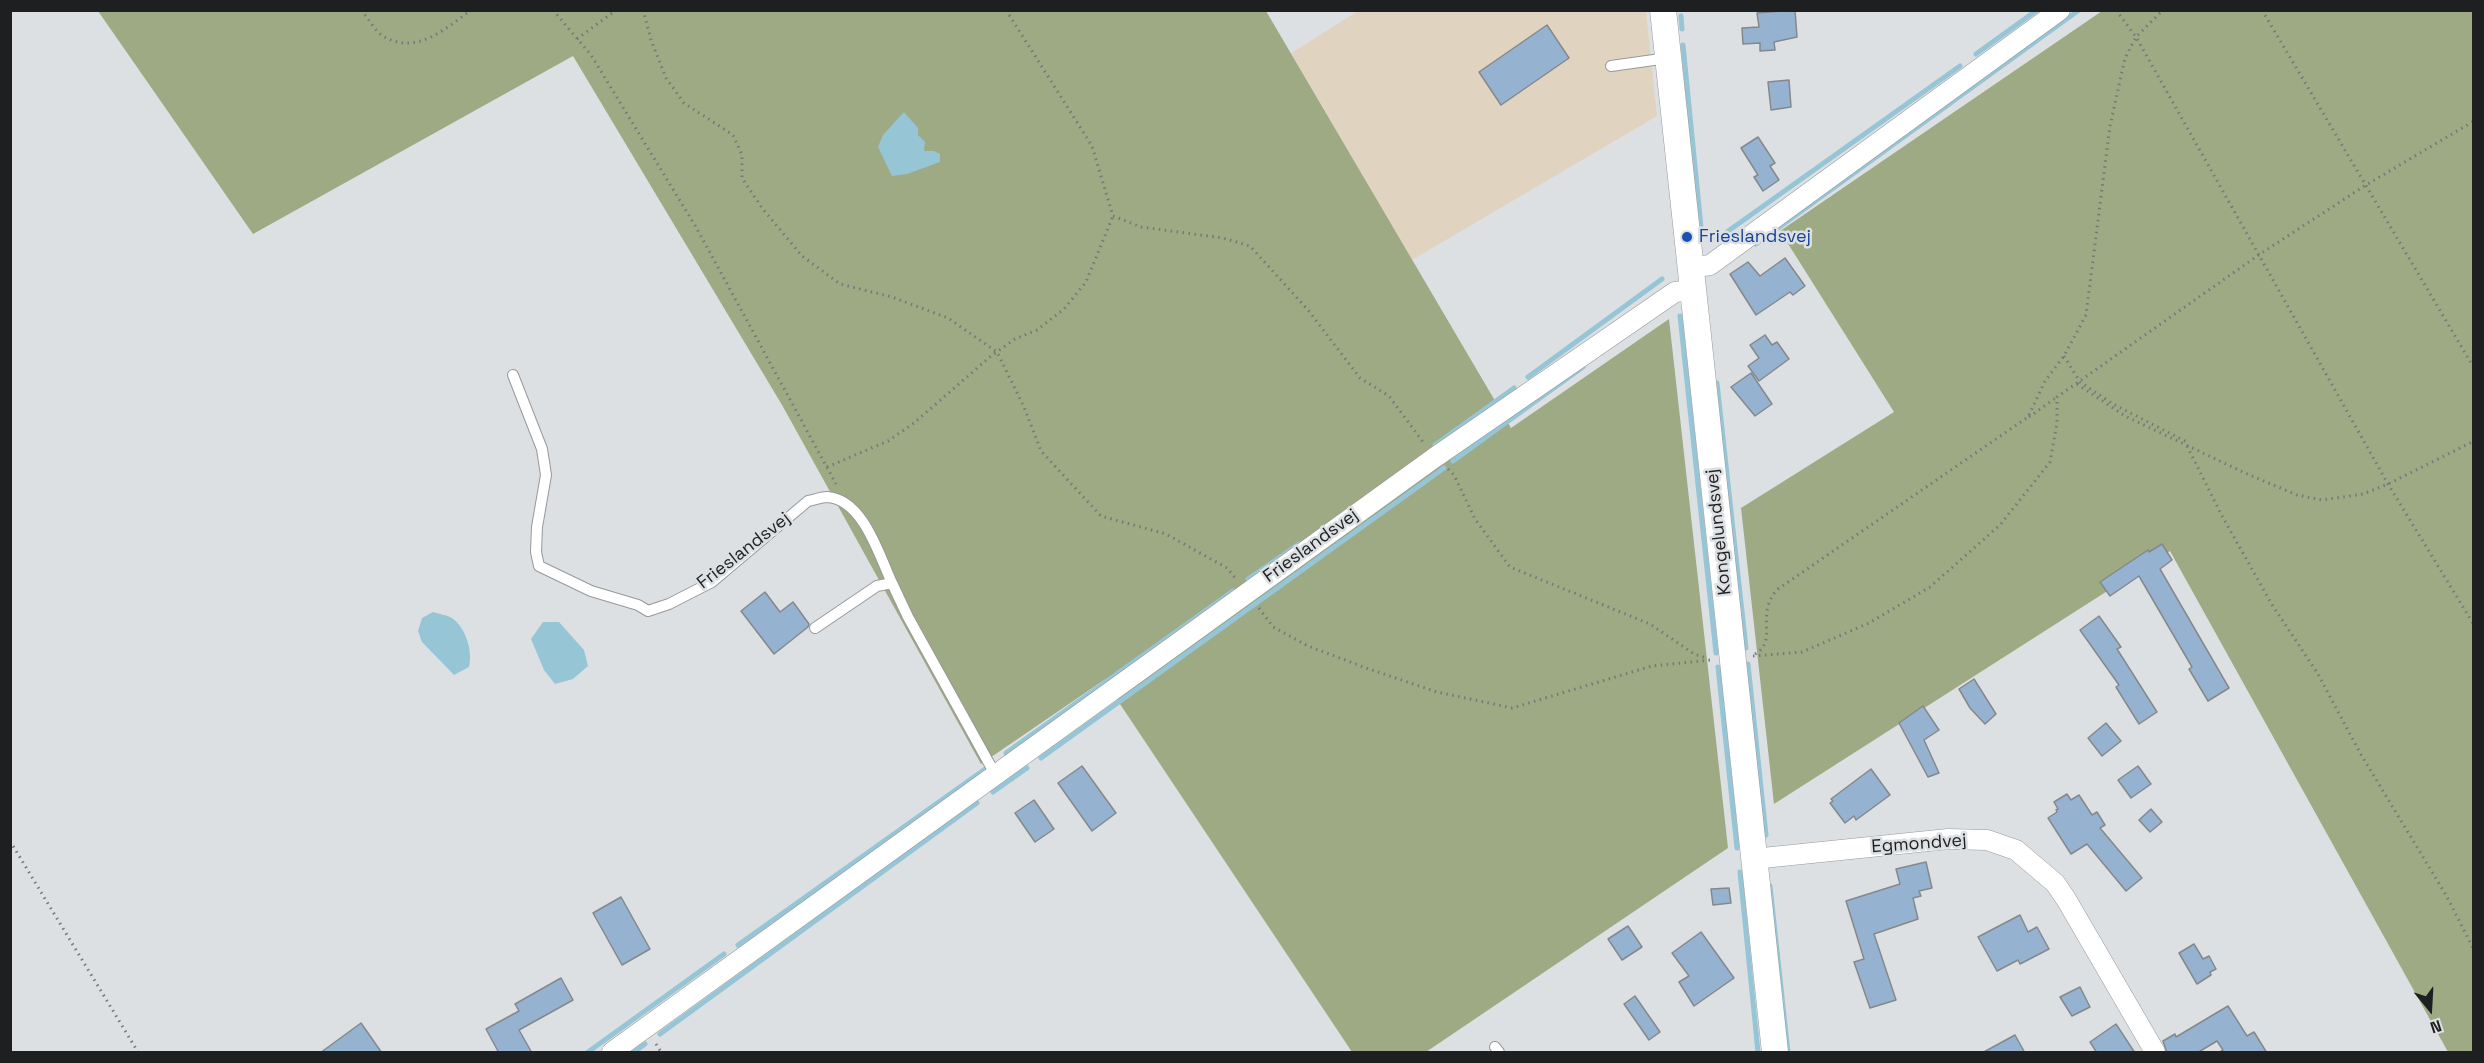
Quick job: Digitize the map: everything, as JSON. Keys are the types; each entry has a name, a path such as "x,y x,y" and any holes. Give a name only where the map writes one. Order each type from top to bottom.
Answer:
{"street":[{"name":"Kongelundsvej","path":"1663,10 1775,1053"},
{"name":"Frieslandsvej","path":"612,1053 1434,458 1675,292 2060,10"},
{"name":"Egmondvej","path":"1753,859 1948,838 1987,840 2016,850 2055,883 2066,899 2155,1053"}],"lane":[{"path":"1611,66 1668,58"},
{"name":"Frieslandsvej","path":"513,375 542,449 546,475 537,527 536,552 539,566 591,591 638,605 648,611 669,604 712,582 808,501 826,497 848,503"},
{"path":"848,503 861,518 908,616 995,774"},
{"path":"815,628 877,586 892,583"}],"path":[{"path":"361,10 382,35 412,45 433,37 471,10"},
{"path":"553,10 591,55 696,227 826,468 848,503"},
{"path":"578,39 616,10"},
{"path":"642,10 666,78 684,103 733,135 742,155 742,178 762,208 802,256 840,284 891,297 948,318 997,352 1024,406 1041,451 1101,516 1166,534 1227,568 1246,593"},
{"path":"826,468 888,441 914,423 997,352 1015,339 1037,330 1064,309 1086,282 1113,216 1092,146 1006,10"},
{"path":"2116,10 2136,37 2388,484 2474,625"},
{"path":"2028,417 2045,381 2064,356 2086,315 2110,126 2125,58 2136,37 2163,10"},
{"path":"2262,10 2474,368"},
{"path":"1260,610 1273,627 1317,650 1437,692 1512,708 1652,666 1754,655 1761,651 1767,643 1766,610 1770,597 1778,589 2079,383 2260,254 2366,185 2474,121"},
{"path":"1113,216 1141,227 1223,238 1250,246 1308,310 1360,378 1389,396 1434,458 1454,475 1475,519 1510,567 1650,624 1694,654 1711,660 1802,652 1869,623 1930,586 2000,525 2050,462 2057,423 2057,397"},
{"path":"2064,356 2079,383 2125,416 2287,490 2322,500 2363,494 2474,441"},
{"path":"2187,444 2221,514 2271,603 2318,674 2360,753 2446,895 2474,950"},
{"path":"10,841 138,1053"}],"shaded area":[{"path":"1358,11 1646,11 1657,116 1412,260 1291,53"}],"green space":[{"path":"98,11 1266,11 1511,428 1669,319 1728,848 1426,1052 1352,1052 1104,680 981,764 782,405 573,56 253,234"},
{"path":"2102,11 2473,11 2473,1052 2448,1052 2170,551 1774,804 1741,508 1894,412 1780,231"}],"water":[{"path":"904,112 918,128 918,135 925,142 924,151 934,151 940,154 940,162 907,174 892,176 878,147 883,135"},
{"path":"433,612 445,615 457,622 467,640 470,654 469,667 454,675 422,642 418,631 422,618"},
{"path":"543,622 559,622 584,650 588,666 573,679 555,684 544,670 531,639"}],"building":[{"path":"1795,10 1797,37 1774,42 1775,50 1760,51 1760,43 1743,44 1742,28 1759,27 1757,13"},
{"path":"1547,25 1569,58 1501,105 1479,72"},
{"path":"1789,80 1791,107 1771,110 1768,82"},
{"path":"1758,137 1775,163 1770,166 1779,180 1763,191 1754,177 1758,175 1741,148"},
{"path":"1785,258 1805,286 1793,295 1790,292 1756,315 1730,274 1748,262 1760,276"},
{"path":"1765,335 1772,345 1777,342 1789,359 1759,381 1748,366 1759,358 1750,345"},
{"path":"1751,373 1772,404 1755,416 1731,387"},
{"path":"2162,544 2172,560 2160,569 2229,688 2208,701 2189,669 2192,667 2139,576 2110,596 2100,582 2148,550 2149,552"},
{"path":"765,592 780,612 793,602 809,624 774,654 741,611"},
{"path":"2099,616 2121,647 2117,649 2157,712 2139,724 2116,687 2119,685 2080,630"},
{"path":"1974,679 1996,714 1985,724 1970,708 1959,689"},
{"path":"1923,706 1939,730 1924,740 1939,773 1928,777 1899,723"},
{"path":"2106,723 2121,741 2102,756 2088,738"},
{"path":"1082,766 1116,813 1092,831 1058,783"},
{"path":"2138,766 2151,784 2131,798 2118,780"},
{"path":"1871,769 1890,795 1856,820 1854,816 1845,823 1830,803 1833,801 1831,799"},
{"path":"2067,794 2071,800 2079,795 2092,815 2097,812 2105,825 2100,828 2142,878 2126,891 2087,844 2071,854 2048,818 2057,812 2058,809 2054,802"},
{"path":"1034,800 1054,829 1035,842 1015,813"},
{"path":"2151,809 2162,822 2150,832 2139,820"},
{"path":"1926,862 1932,888 1919,891 1921,896 1913,898 1918,919 1874,934 1896,1000 1870,1008 1854,962 1864,959 1846,901 1900,884 1896,869"},
{"path":"1729,888 1731,903 1713,905 1711,889"},
{"path":"621,897 650,949 622,965 593,913"},
{"path":"2020,915 2028,932 2037,927 2049,949 2020,964 2018,960 1997,971 1978,937"},
{"path":"1628,926 1642,947 1622,960 1608,939"},
{"path":"1701,932 1734,978 1694,1006 1679,982 1689,976 1672,953"},
{"path":"2194,944 2203,959 2209,956 2216,969 2197,984 2179,953"},
{"path":"561,978 573,1000 519,1030 532,1053 499,1053 486,1029 519,1011 515,1004"},
{"path":"2080,987 2090,1007 2072,1016 2060,997"},
{"path":"1635,996 1660,1032 1649,1040 1624,1004"},
{"path":"2228,1006 2247,1036 2254,1032 2267,1053 2218,1053 2223,1050 2217,1041 2197,1053 2167,1053 2163,1041 2175,1034 2176,1037"},
{"path":"361,1023 382,1053 320,1053"},
{"path":"2116,1024 2135,1053 2097,1053 2090,1042"},
{"path":"2015,1035 2025,1053 1982,1053"}],"waterway":[{"path":"1976,54 2037,10"},
{"path":"1756,244 2079,10"},
{"path":"1681,16 1682,29"},
{"path":"1683,45 1701,227"},
{"path":"1717,239 1960,66"},
{"path":"1528,377 1662,279"},
{"path":"1680,316 1716,653"},
{"path":"1453,461 1583,367"},
{"path":"1717,383 1746,648"},
{"path":"1435,445 1514,388"},
{"path":"1041,758 1444,468"},
{"path":"1248,579 1299,544"},
{"path":"1006,753 1233,591"},
{"path":"1748,664 1766,835"},
{"path":"1718,667 1737,848"},
{"path":"738,945 988,767"},
{"path":"993,792 1027,768"},
{"path":"660,1034 977,803"},
{"path":"1740,872 1758,1052"},
{"path":"1770,886 1788,1052"},
{"path":"588,1052 724,954"},
{"path":"634,1052 645,1044"}],"place":[{"name":"Frieslandsvej","path":"1687,237"}]}
